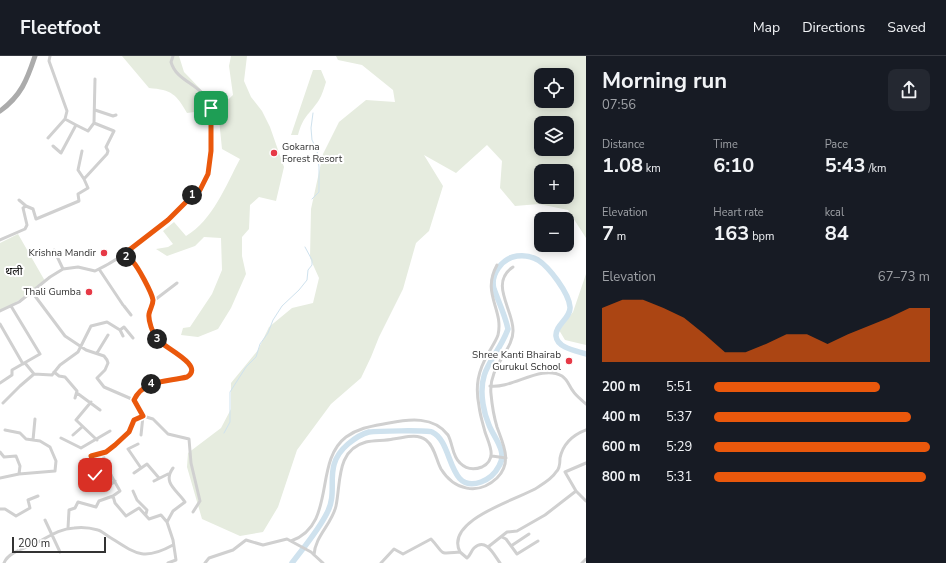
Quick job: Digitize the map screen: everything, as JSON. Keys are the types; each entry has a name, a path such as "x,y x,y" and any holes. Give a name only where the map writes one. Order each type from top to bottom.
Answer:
{"main road":[{"path":"0,111 14,100 21,91 34,56"}],"street":[{"path":"48,138 65,119 67,111 49,61 50,56"},
{"path":"0,311 11,306 32,292 50,277 63,270 71,267 93,271 124,254 168,220 200,190 208,174 211,151 211,108 202,92 176,75 170,62 173,56"},
{"path":"65,119 88,131 94,123 95,79"},
{"path":"95,110 109,115 116,115"},
{"path":"84,179 107,154 108,151 106,147 114,131 94,123"},
{"path":"53,146 61,153 76,125"},
{"path":"20,200 26,206 33,209 36,219 79,201 78,194 88,188 78,170 82,151"},
{"path":"0,240 25,229 27,225 23,208 26,206"},
{"path":"54,250 63,270"},
{"path":"124,254 128,259 133,261 139,270 153,298 149,316 156,338 165,347 188,361 192,368 191,373 187,377 163,380 143,388 134,400"},
{"path":"292,542 301,538 306,533 323,503 326,472 336,449 345,438 358,430 400,421 424,420 433,424 448,435 456,459 465,467 482,467 492,456 492,447 485,430 479,406 477,384 479,370 498,334 498,318 491,292 492,276 497,264"},
{"path":"314,555 314,546 334,513 340,469 347,456 358,446 366,442 419,436 427,440 440,467 453,483 471,490 479,488 496,479 503,467 505,458 503,440 497,428 492,404 490,386 491,378 513,337 513,323 502,288 505,274 513,267"},
{"path":"99,269 131,315"},
{"path":"153,298 156,299 160,297 177,283"},
{"path":"32,292 65,336 81,346 104,356 108,363 105,370 97,378 101,385 134,400 143,416 141,435"},
{"path":"0,383 12,375 12,370 40,354 11,306"},
{"path":"0,324 24,364 34,374 46,376 52,375 60,365 74,356 81,346 88,331 95,324 107,322 120,330 123,336"},
{"path":"120,330 124,327 133,338"},
{"path":"97,353 108,335"},
{"path":"54,372 59,376 65,377 77,393 100,410"},
{"path":"490,386 504,385 543,373 555,374 565,379 572,390 586,404"},
{"path":"3,403 34,374"},
{"path":"75,398 77,393"},
{"path":"91,402 76,420 97,440"},
{"path":"100,483 94,473 96,470 91,456 102,453 115,445 129,432 134,420 143,416 153,419 168,434 187,438 190,441 191,463 200,500 193,512"},
{"path":"33,440 35,419"},
{"path":"73,435 82,427"},
{"path":"0,478 19,474 53,472 56,470 56,461 53,450 46,444 26,439 20,433 5,430"},
{"path":"500,563 488,548 480,544 473,549 468,558 460,552 458,548 459,534 470,522 498,506 536,489 557,472 565,445 586,430"},
{"path":"61,438 81,448 110,431"},
{"path":"138,444 128,449 141,468"},
{"path":"0,452 4,457 14,456 18,458 20,466 19,474"},
{"path":"68,528 70,510 75,508 78,502 96,507 99,501 113,496 120,489 102,453"},
{"path":"492,456 505,458"},
{"path":"557,472 565,472 586,463"},
{"path":"134,473 147,464 159,478"},
{"path":"154,481 168,474 173,468"},
{"path":"565,472 576,491 586,501"},
{"path":"167,522 173,510 185,502 169,482 168,474"},
{"path":"104,490 115,481"},
{"path":"132,491 137,500 147,510 146,514"},
{"path":"488,548 507,532 517,531 536,521 576,491"},
{"path":"0,508 5,509 16,516 30,508 28,501 38,496"},
{"path":"113,496 115,502 126,516 138,508 151,519 161,515 167,522 174,540 173,545 178,563"},
{"path":"45,520 53,534 60,552"},
{"path":"0,560 4,563 9,556 68,528 99,530 130,552 144,554 161,551 173,545"},
{"path":"511,546 529,534"},
{"path":"502,537 506,539 521,559"},
{"path":"205,563 209,558 233,550 246,540 263,546 282,539 300,545 311,552 323,563"},
{"path":"381,563 394,549 403,554 429,539 433,541 444,553 460,552"},
{"path":"517,554 538,541"},
{"path":"582,563 586,559"},
{"path":"168,563 176,560"}],"shaded area":[{"path":"122,56 179,56 184,72 212,101 202,111 187,113 180,101 172,94 163,90 149,88"},
{"path":"231,56 247,56 244,81 251,97 262,111 270,127 284,167 276,201 259,197 250,205 249,229 242,237 242,256 246,274 231,308 218,329 198,337 181,335 183,328 190,327 212,294 222,270 221,238 204,237 195,246 167,256 156,249 168,247 173,244 163,231 174,222 186,236 204,221 224,191 240,159 222,149 218,109 233,95 229,66"},
{"path":"336,56 586,56 586,238 574,219 574,212 539,204 515,206 500,188 502,161 487,145 456,173 424,155 443,186 429,231 416,243 403,289 379,337 361,378 331,404 297,450 278,507 263,532 240,536 202,519 187,467 188,453 221,428 231,409 231,383 258,350 269,327 292,308 313,303 319,278 310,258 311,209 323,154 339,122 366,100 395,102 393,90 362,65 338,60"},
{"path":"313,70 321,70 326,82 324,89 319,100 304,120 298,135 291,135"},
{"path":"18,234 45,281 12,305 0,310 0,243"},
{"path":"586,274 586,345 565,340 559,330 573,312"}],"waterway":[{"path":"312,199 319,192 317,150 312,140 311,128 313,113"},
{"path":"224,433 230,422 230,392 246,367 256,357 260,344 268,333 273,320 282,306 307,280 308,270 312,265 312,260 305,247"},
{"path":"292,563 315,533 331,504 332,478 335,461 348,444 363,434 381,431 432,432 439,438 444,446 456,474 462,481 470,484 481,482 494,474 499,466 502,456 499,445 486,417 483,407 482,391 485,372 508,329 493,284 498,268 507,260 517,256 530,257 538,260 553,274 566,295 570,307 568,315 556,332 557,340 568,348 586,354"}],"place":[{"name":"Gokarna Forest Resort","path":"274,153"},
{"name":"Krishna Mandir","path":"104,253"},
{"name":"Thali Gumba","path":"89,292"},
{"name":"Shree Kanti Bhairab Gurukul School","path":"569,361"}],"district":[{"name":"थली","path":"14,271"}],"route":[{"path":"95,475 94,472 96,470 91,456 110,450 129,432 132,426 132,421 137,417 143,416 134,400 139,391 154,383 163,380 180,379 187,377 191,373 192,368 188,361 165,347 156,338 149,316 153,304 153,298 149,293 139,270 133,261 128,259 124,254 139,244 154,230 168,220 188,199 200,190 208,174 211,151 211,108"}]}
